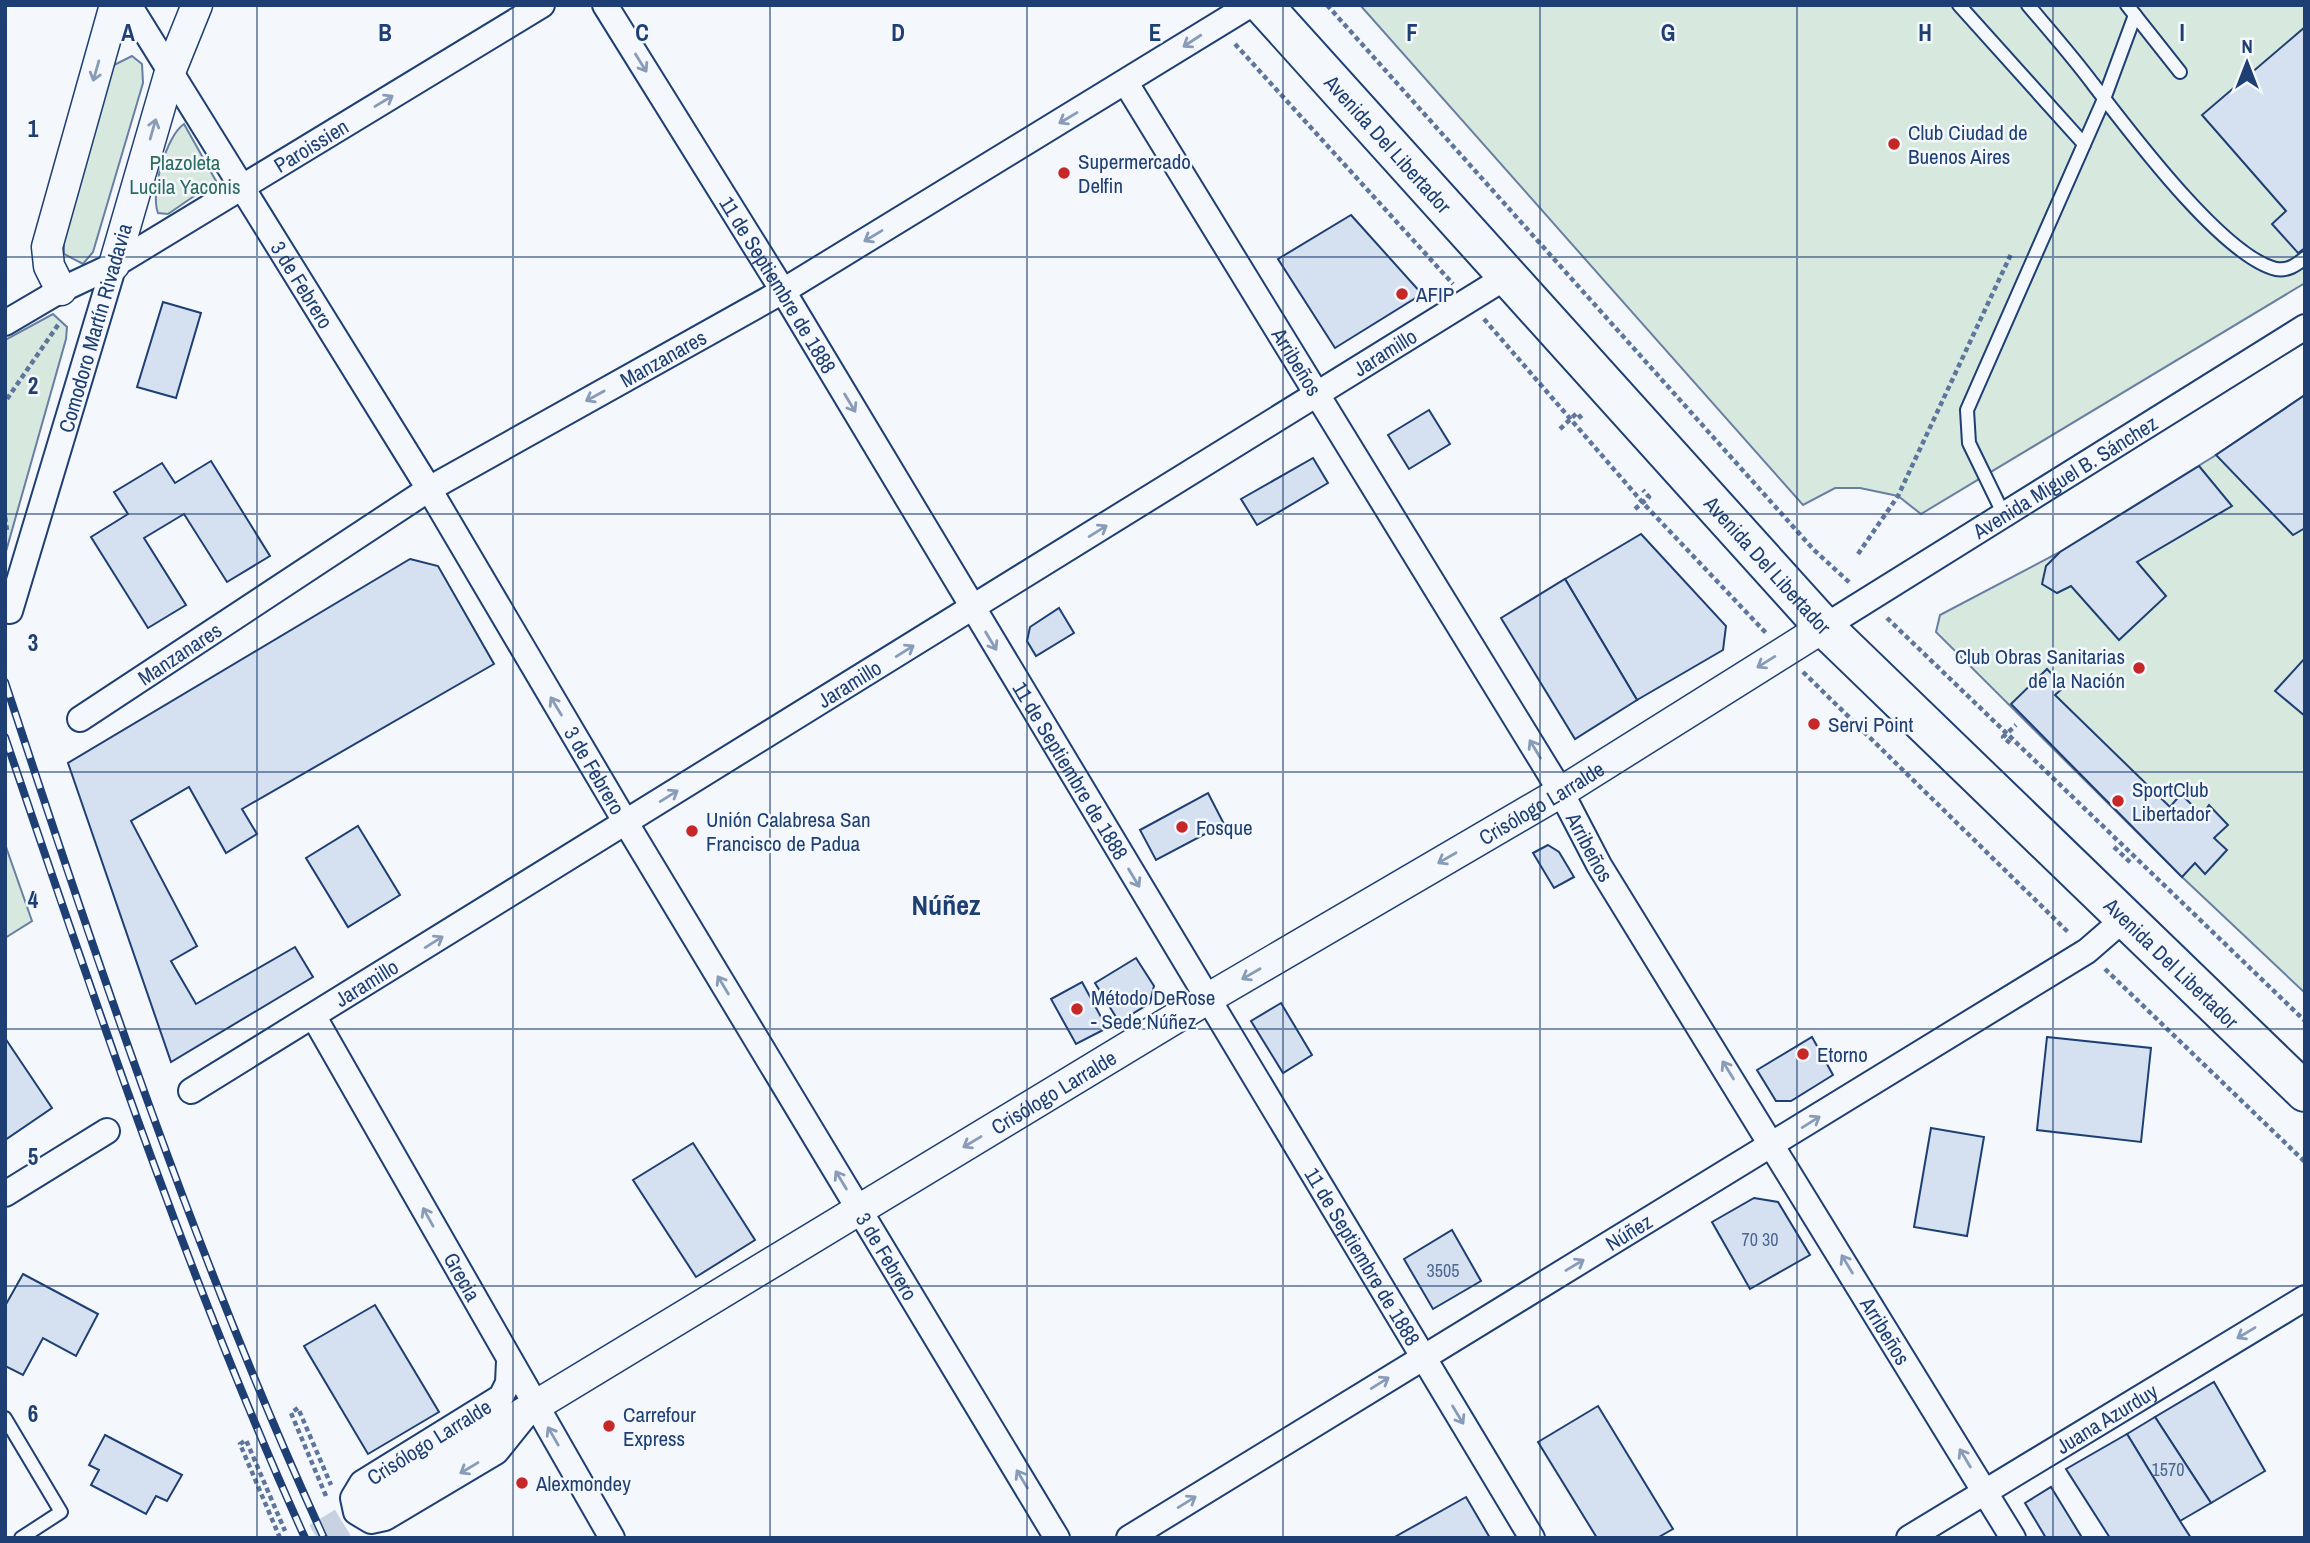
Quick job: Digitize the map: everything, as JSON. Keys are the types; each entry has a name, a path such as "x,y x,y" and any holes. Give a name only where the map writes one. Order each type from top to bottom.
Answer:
{"main road":[{"name":"Avenida Del Libertador","path":"1263,5 1824,627 2305,1093"}],"street":[{"name":"Comodoro Martín Rivadavia","path":"61,290 49,266 47,247 115,5"},
{"name":"3 de Febrero","path":"129,5 429,489 626,823 1057,1538"},
{"name":"Comodoro Martín Rivadavia","path":"10,611 170,72 197,5"},
{"name":"Paroissien","path":"5,323 61,290 114,265 542,5"},
{"name":"11 de Septiembre de 1888","path":"605,5 783,290 972,609 1532,1538"},
{"name":"Manzanares","path":"80,719 429,489 783,290 1250,5"},
{"name":"Arribeños","path":"1126,83 1561,792 1600,865 2013,1538"},
{"name":"Jaramillo","path":"191,1091 1506,277"},
{"name":"Avenida Miguel B. Sánchez","path":"1824,627 2305,327"},
{"name":"Crisólogo Larralde","path":"365,1509 1208,999 1561,792 1824,627"},
{"name":"Núñez","path":"1129,1538 2087,951 2125,918"},
{"name":"Grecia","path":"314,1017 612,1538"},
{"path":"5,1194 107,1131"},
{"name":"Juana Azurduy","path":"1909,1538 2305,1298"},
{"name":"Crisólogo Larralde","path":"509,1362 508,1383 501,1397 362,1483 354,1494 356,1512 371,1521 385,1518 496,1452 536,1406"}],"lane":[{"path":"1959,5 2084,144"},
{"path":"2028,5 2169,178 2243,253 2277,269 2291,268 2305,258"},
{"path":"2003,513 1969,443 1967,410 2104,99 2131,10"},
{"path":"2131,10 2180,72"},
{"path":"5,1418 61,1512 21,1538"}],"path":[{"path":"1327,5 1814,550 2008,733 2305,1021"},
{"path":"1218,25 1468,301 1643,503 1783,652 2305,1162"},
{"path":"7,399 60,321 61,290"},
{"path":"1560,429 1577,413 1583,419"},
{"path":"1635,509 1649,498 1643,490"},
{"path":"1858,554 1898,496"},
{"path":"2010,743 2003,737 2016,724"},
{"path":"2114,846 2131,863"},
{"path":"326,1496 291,1413 298,1408 337,1496"},
{"path":"280,1538 240,1444 246,1440 285,1531"}],"green space":[{"name":"Club Ciudad de Buenos Aires","path":"1360,5 2305,5 2305,283 1921,514 1898,496 1860,488 1835,488 1803,505"},
{"path":"132,56 142,64 143,83 93,252 83,264 64,254 64,242 112,66"},
{"name":"Plazoleta Lucila Yaconis","path":"184,124 216,181 168,214 158,213 156,192 161,166 171,140"},
{"path":"53,314 67,327 66,339 5,555 5,340"},
{"name":"Club Obras Sanitarias de la Nación","path":"2305,395 2305,993 2182,877 1936,632 1940,615 2060,552 2216,455"},
{"path":"5,844 32,921 5,938"}],"building":[{"path":"2305,27 2305,248 2298,253 2272,224 2286,211 2202,115"},
{"path":"1351,215 1422,294 1335,348 1278,259"},
{"path":"163,302 201,313 176,398 137,387"},
{"path":"2305,395 2305,528 2293,535 2216,455"},
{"path":"1429,410 1450,444 1409,469 1388,435"},
{"path":"1313,458 1328,483 1257,525 1241,499"},
{"path":"211,461 270,556 227,582 184,514 144,538 186,605 148,628 91,537 128,514 114,492 162,463 175,483"},
{"path":"2199,466 2232,506 2137,562 2166,596 2119,640 2071,586 2057,593 2042,584 2046,566 2060,552"},
{"path":"1641,534 1726,626 1723,650 1637,700 1565,579"},
{"path":"410,559 438,566 494,664 242,809 257,834 226,853 189,787 131,821 197,946 171,961 196,1004 295,947 313,977 171,1062 68,763"},
{"path":"1565,579 1637,700 1575,739 1501,618"},
{"path":"1059,608 1074,633 1036,656 1027,641 1030,627"},
{"path":"2305,658 2305,716 2275,691"},
{"path":"2047,669 2064,687 2055,695 2170,807 2181,794 2202,815 2209,805 2228,825 2214,838 2227,850 2205,874 2195,863 2182,877 2011,704"},
{"name":"Fosque","path":"1208,793 1224,824 1156,860 1140,830"},
{"path":"358,826 400,895 348,927 306,858"},
{"path":"1548,845 1559,852 1574,877 1554,888 1533,853"},
{"path":"1136,958 1154,986 1150,1003 1119,1022 1095,983"},
{"name":"Método DeRose - Sede Núñez","path":"1082,982 1107,1028 1076,1044 1051,999"},
{"path":"1281,1003 1312,1055 1283,1073 1251,1021"},
{"name":"Etorno","path":"1812,1037 1833,1075 1791,1101 1776,1101 1757,1070"},
{"path":"2047,1037 2151,1048 2141,1142 2037,1130"},
{"path":"5,1038 52,1108 5,1140"},
{"path":"1931,1128 1984,1137 1967,1236 1914,1227"},
{"path":"693,1143 755,1240 696,1277 633,1180"},
{"path":"1754,1198 1778,1202 1810,1255 1750,1289 1712,1222"},
{"path":"1452,1230 1481,1281 1433,1309 1404,1259"},
{"path":"23,1274 98,1314 76,1356 43,1338 23,1375 5,1366 5,1306"},
{"path":"375,1305 439,1412 368,1454 304,1346"},
{"path":"2214,1382 2265,1471 2211,1503 2155,1417"},
{"path":"1598,1406 1673,1529 1657,1538 1597,1538 1538,1442"},
{"path":"2155,1417 2211,1503 2180,1521 2127,1434"},
{"path":"2127,1434 2191,1538 2110,1538 2066,1469"},
{"path":"105,1435 182,1475 167,1501 156,1496 146,1514 91,1485 99,1470 89,1465"},
{"path":"2051,1487 2081,1536 2078,1538 2046,1538 2025,1503"},
{"path":"1466,1497 1490,1538 1393,1538"}],"tunnel":[{"path":"317,1538 365,1509"}],"railway":[{"path":"5,682 114,1007 192,1222 278,1434 324,1538"},
{"path":"5,737 109,1040 182,1241 221,1341 305,1538"}],"fence":[{"path":"5,541 5,555"}],"place":[{"name":"Club Ciudad de Buenos Aires","path":"1894,144"},
{"name":"Supermercado Delfin","path":"1064,173"},
{"name":"AFIP","path":"1402,294"},
{"name":"Club Obras Sanitarias de la Nación","path":"2139,668"},
{"name":"Servi Point","path":"1814,724"},
{"name":"SportClub Libertador","path":"2118,801"},
{"name":"Fosque","path":"1182,827"},
{"name":"Unión Calabresa San Francisco de Padua","path":"692,831"},
{"name":"Método DeRose - Sede Núñez","path":"1077,1009"},
{"name":"Etorno","path":"1803,1054"},
{"name":"Carrefour Express","path":"609,1426"},
{"name":"Alexmondey","path":"522,1483"}],"district":[{"name":"Núñez","path":"946,905"}]}
